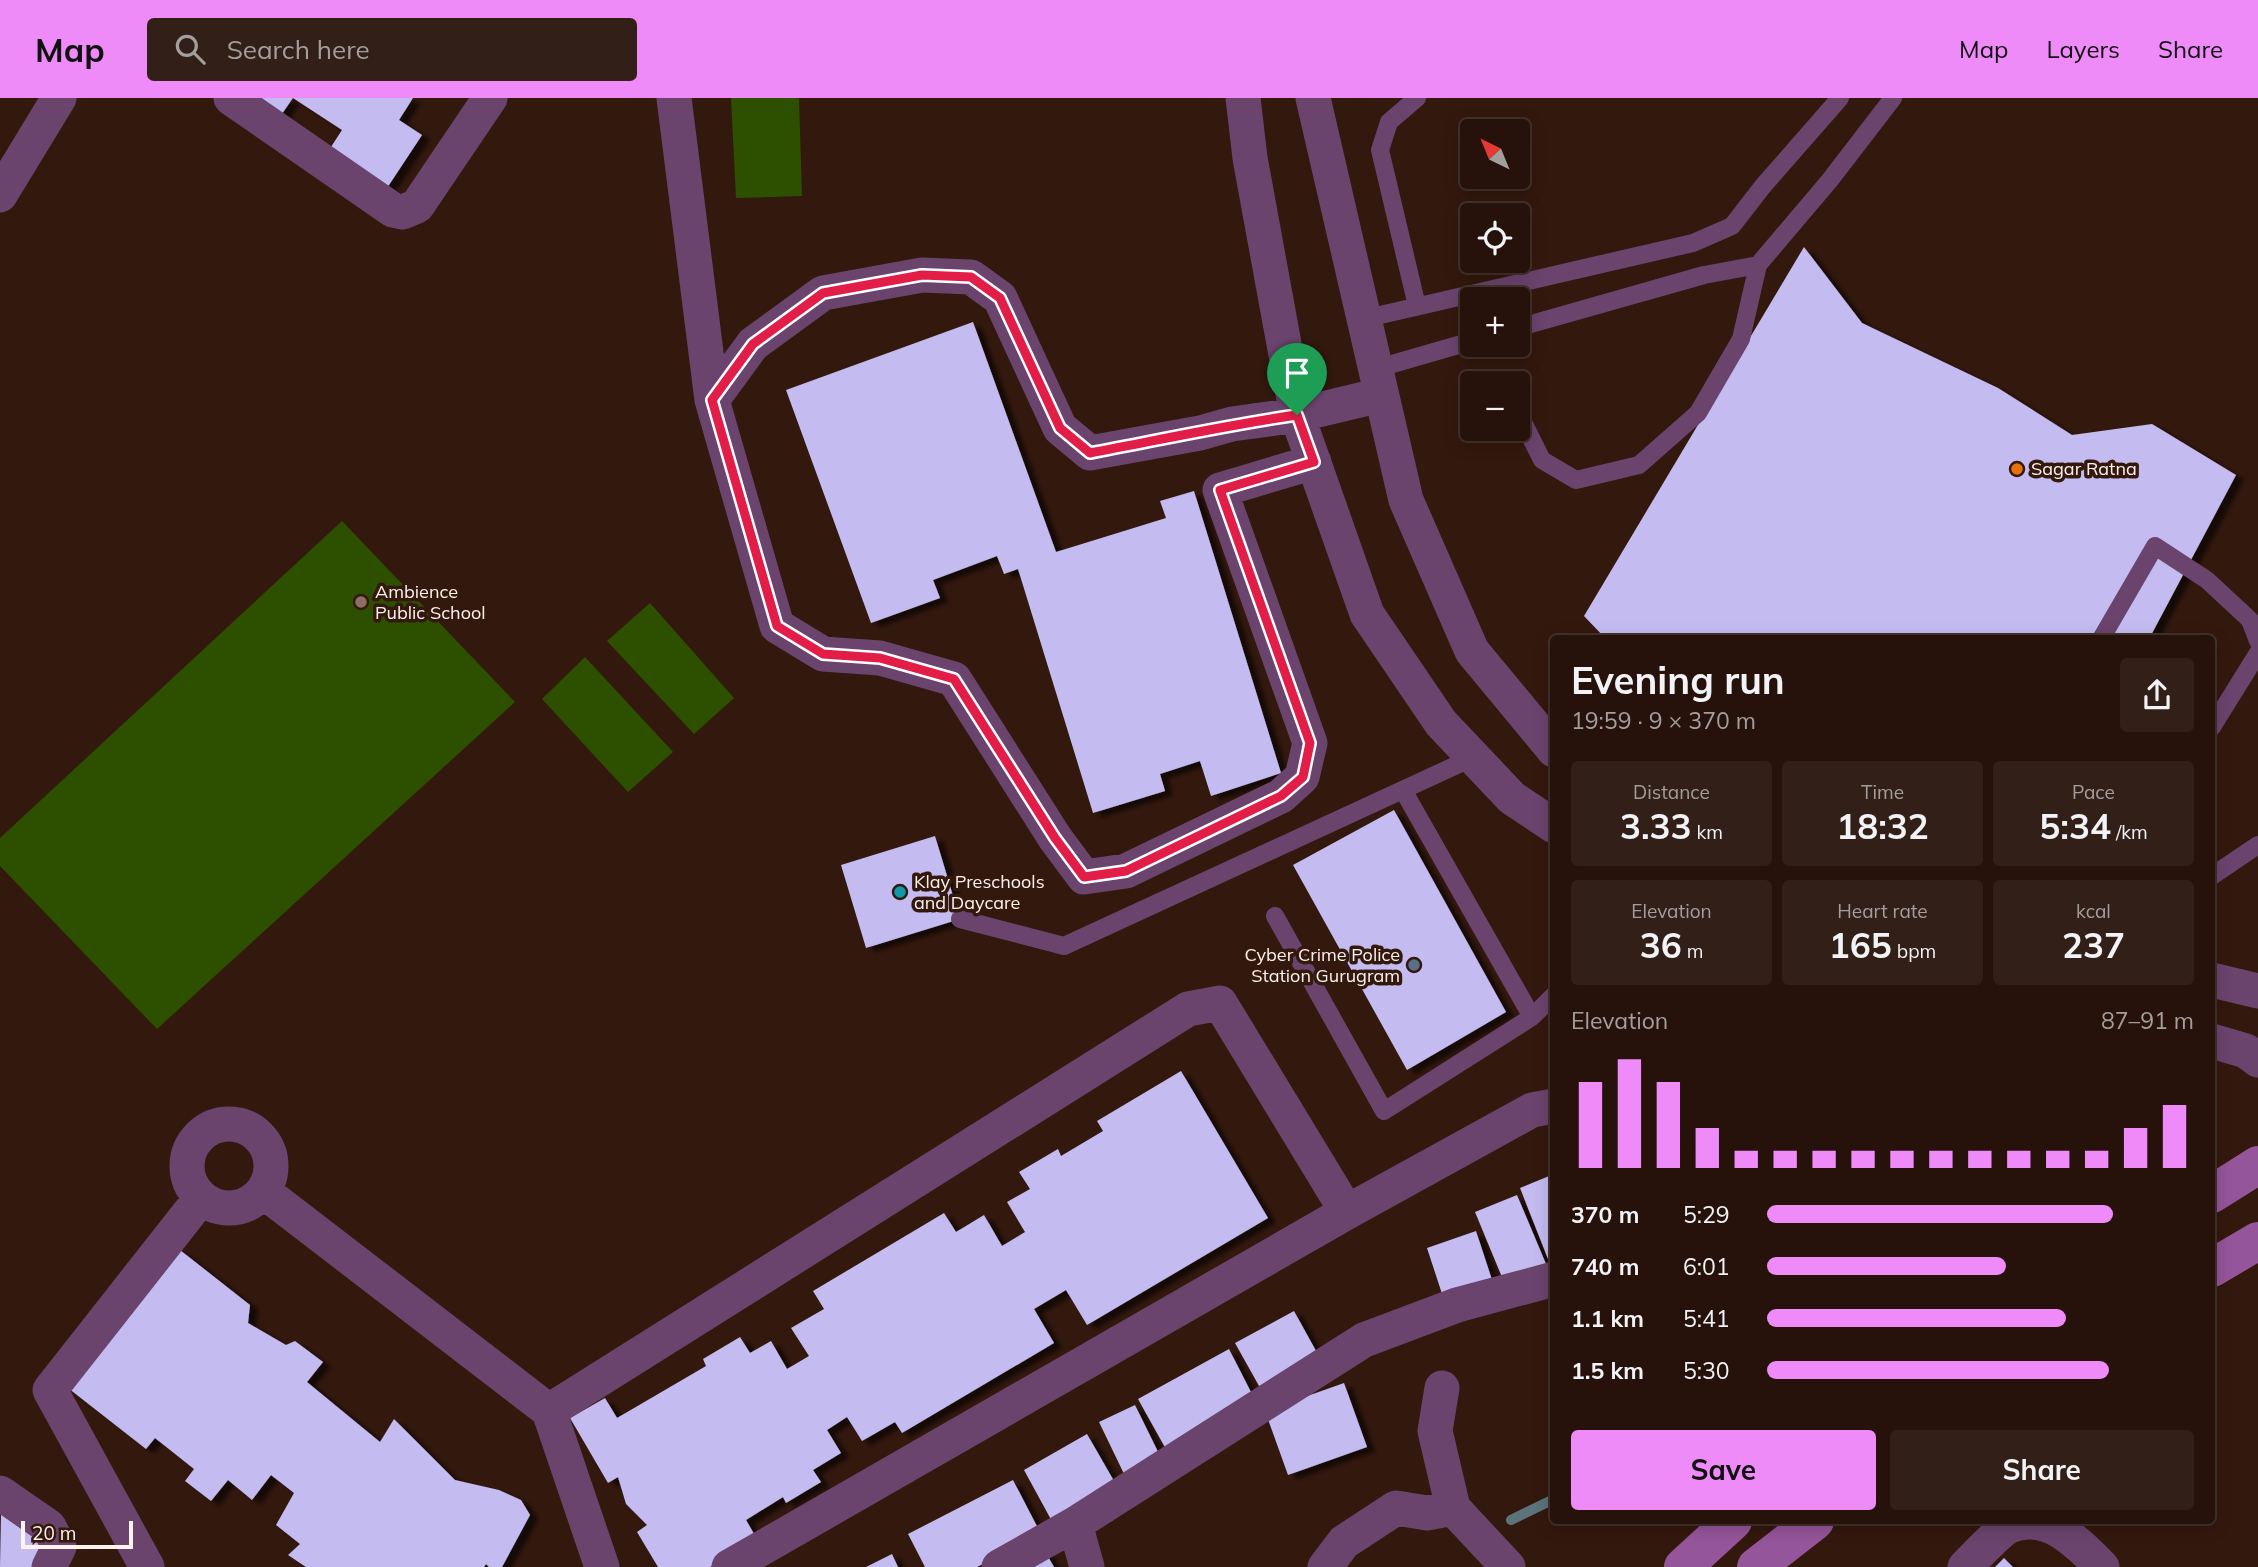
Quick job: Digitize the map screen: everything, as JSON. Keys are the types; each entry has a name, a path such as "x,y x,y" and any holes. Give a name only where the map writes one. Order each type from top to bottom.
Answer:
{"main road":[{"path":"2215,1192 2258,1165"},
{"path":"1684,1567 1730,1524"},
{"path":"1756,1567 1811,1524"}],"street":[{"path":"0,195 59,98"},
{"path":"231,98 393,210 403,212 417,206 490,98"},
{"path":"674,98 712,400 777,626 823,654 880,658 954,679 1055,838 1084,877 1126,871 1281,796 1303,777 1310,743 1220,490 1314,462"},
{"path":"1242,98 1250,158 1297,415 1367,614 1441,723 1512,798 1550,824"},
{"path":"1313,98 1406,500 1472,651 1550,745"},
{"path":"712,400 753,344 823,293 922,275 971,277 1000,298 1060,428 1090,453 1200,433 1232,424 1297,415 1378,382"},
{"path":"2215,981 2258,991"},
{"path":"549,1411 1188,1009 1220,1003 1347,1212"},
{"path":"2215,1042 2246,1051 2258,1060"},
{"path":"729,1567 1347,1212 1543,1108 1550,1091"},
{"path":"225,1124 245,1127 262,1139 269,1151 269,1179 263,1191 253,1201 226,1209 201,1198 191,1188 187,1174 186,1160 190,1147 199,1135 211,1127 225,1124"},
{"path":"263,1191 549,1411 602,1567"},
{"path":"147,1567 50,1390 201,1198"},
{"path":"999,1567 1075,1524 1364,1340 1457,1305 1550,1280"},
{"path":"1442,1388 1435,1431 1453,1508 1508,1567"},
{"path":"0,1493 49,1527 60,1547 49,1567"},
{"path":"1325,1567 1344,1542 1396,1508 1427,1513 1453,1508"},
{"path":"1075,1524 1087,1567"},
{"path":"1965,1567 2008,1527 2024,1524"},
{"path":"2046,1524 2074,1539 2102,1567"}],"lane":[{"path":"1417,98 1389,122 1380,150 1417,306"},
{"path":"1363,319 1693,243 1732,226 1763,186 1840,98"},
{"path":"1530,436 1542,460 1576,480 1639,465 1698,413 1741,340 1758,265 1830,180 1893,98"},
{"path":"1530,324 1704,275 1758,265"},
{"path":"1378,382 1460,346"},
{"path":"2103,635 2155,546 2207,580 2250,620 2258,641"},
{"path":"2215,722 2258,653"},
{"path":"960,919 1064,946 1474,758"},
{"path":"1403,790 1532,1017"},
{"path":"2215,874 2258,845"},
{"path":"1275,916 1384,1111 1532,1017 1550,999"}],"green space":[{"path":"731,98 799,98 802,196 736,198"},
{"name":"Ambience Public School","path":"342,521 515,702 157,1029 0,866 0,838"},
{"path":"650,603 734,698 694,734 607,641"},
{"path":"585,657 673,752 628,792 542,699"}],"building":[{"path":"248,98 293,98 279,118"},
{"path":"293,98 413,98 399,120 422,135 387,188 329,150 342,130"},
{"path":"1804,247 1862,323 1998,388 2072,435 2152,424 2236,475 2151,635 1602,635 1584,616"},
{"path":"973,322 1056,552 1166,518 1160,501 1194,491 1281,773 1211,796 1200,761 1160,774 1165,791 1093,813 1018,569 1004,574 997,556 933,580 940,598 871,623 786,390"},
{"name":"Cyber Crime Police Station Gurugram","path":"1394,810 1506,1012 1407,1070 1293,865"},
{"name":"Klay Preschools and Daycare","path":"935,836 960,919 866,948 841,865"},
{"path":"1181,1071 1268,1218 1087,1325 1066,1290 1034,1309 1054,1343 902,1433 895,1422 862,1441 847,1417 827,1430 841,1453 813,1470 821,1482 786,1503 783,1497 746,1520 757,1539 710,1567 658,1567 637,1532 647,1525 626,1504 618,1477 608,1483 570,1418 605,1398 617,1418 706,1366 703,1359 740,1337 750,1353 771,1341 787,1369 809,1356 791,1328 824,1309 813,1291 944,1213 956,1232 984,1215 1002,1246 1025,1232 1007,1202 1030,1189 1019,1172 1058,1149 1061,1156 1103,1131 1097,1121"},
{"path":"1550,1176 1550,1264 1520,1188"},
{"path":"1517,1195 1546,1264 1504,1282 1475,1212"},
{"path":"1476,1231 1495,1289 1446,1306 1427,1248"},
{"path":"180,1250 250,1305 248,1323 286,1345 295,1341 323,1362 307,1382 380,1442 394,1419 455,1480 499,1490 521,1500 530,1515 502,1567 489,1567 486,1564 484,1567 306,1567 288,1555 300,1544 276,1525 294,1493 271,1475 252,1500 228,1480 211,1501 185,1481 194,1469 155,1438 146,1449 68,1388"},
{"path":"1294,1311 1321,1360 1263,1393 1235,1343"},
{"path":"1229,1349 1256,1402 1167,1451 1138,1399"},
{"path":"1344,1383 1367,1447 1288,1475 1265,1411"},
{"path":"1135,1405 1162,1460 1126,1478 1099,1422"},
{"path":"1087,1434 1118,1488 1054,1525 1024,1470"},
{"path":"1013,1480 1041,1534 977,1567 925,1567 908,1534"},
{"path":"1,1513 54,1548 42,1567 0,1567"},
{"path":"1043,1548 1054,1567 1009,1567"},
{"path":"892,1554 898,1567 866,1567"},
{"path":"2004,1558 2013,1567 1995,1567"}],"waterway":[{"path":"1511,1520 1550,1501"}],"place":[{"name":"Sagar Ratna","path":"2017,469"},
{"name":"Ambience Public School","path":"361,602"},
{"name":"Klay Preschools and Daycare","path":"900,892"},
{"name":"Cyber Crime Police Station Gurugram","path":"1414,965"}],"route":[{"path":"922,275 971,277 1000,298 1060,428 1090,453 1200,433 1232,424 1297,415 1314,462 1220,490 1310,743 1303,777 1281,796 1126,871 1084,877 1055,838 954,679 880,658 823,654 777,626 712,400 753,344 823,293 922,275"}]}
